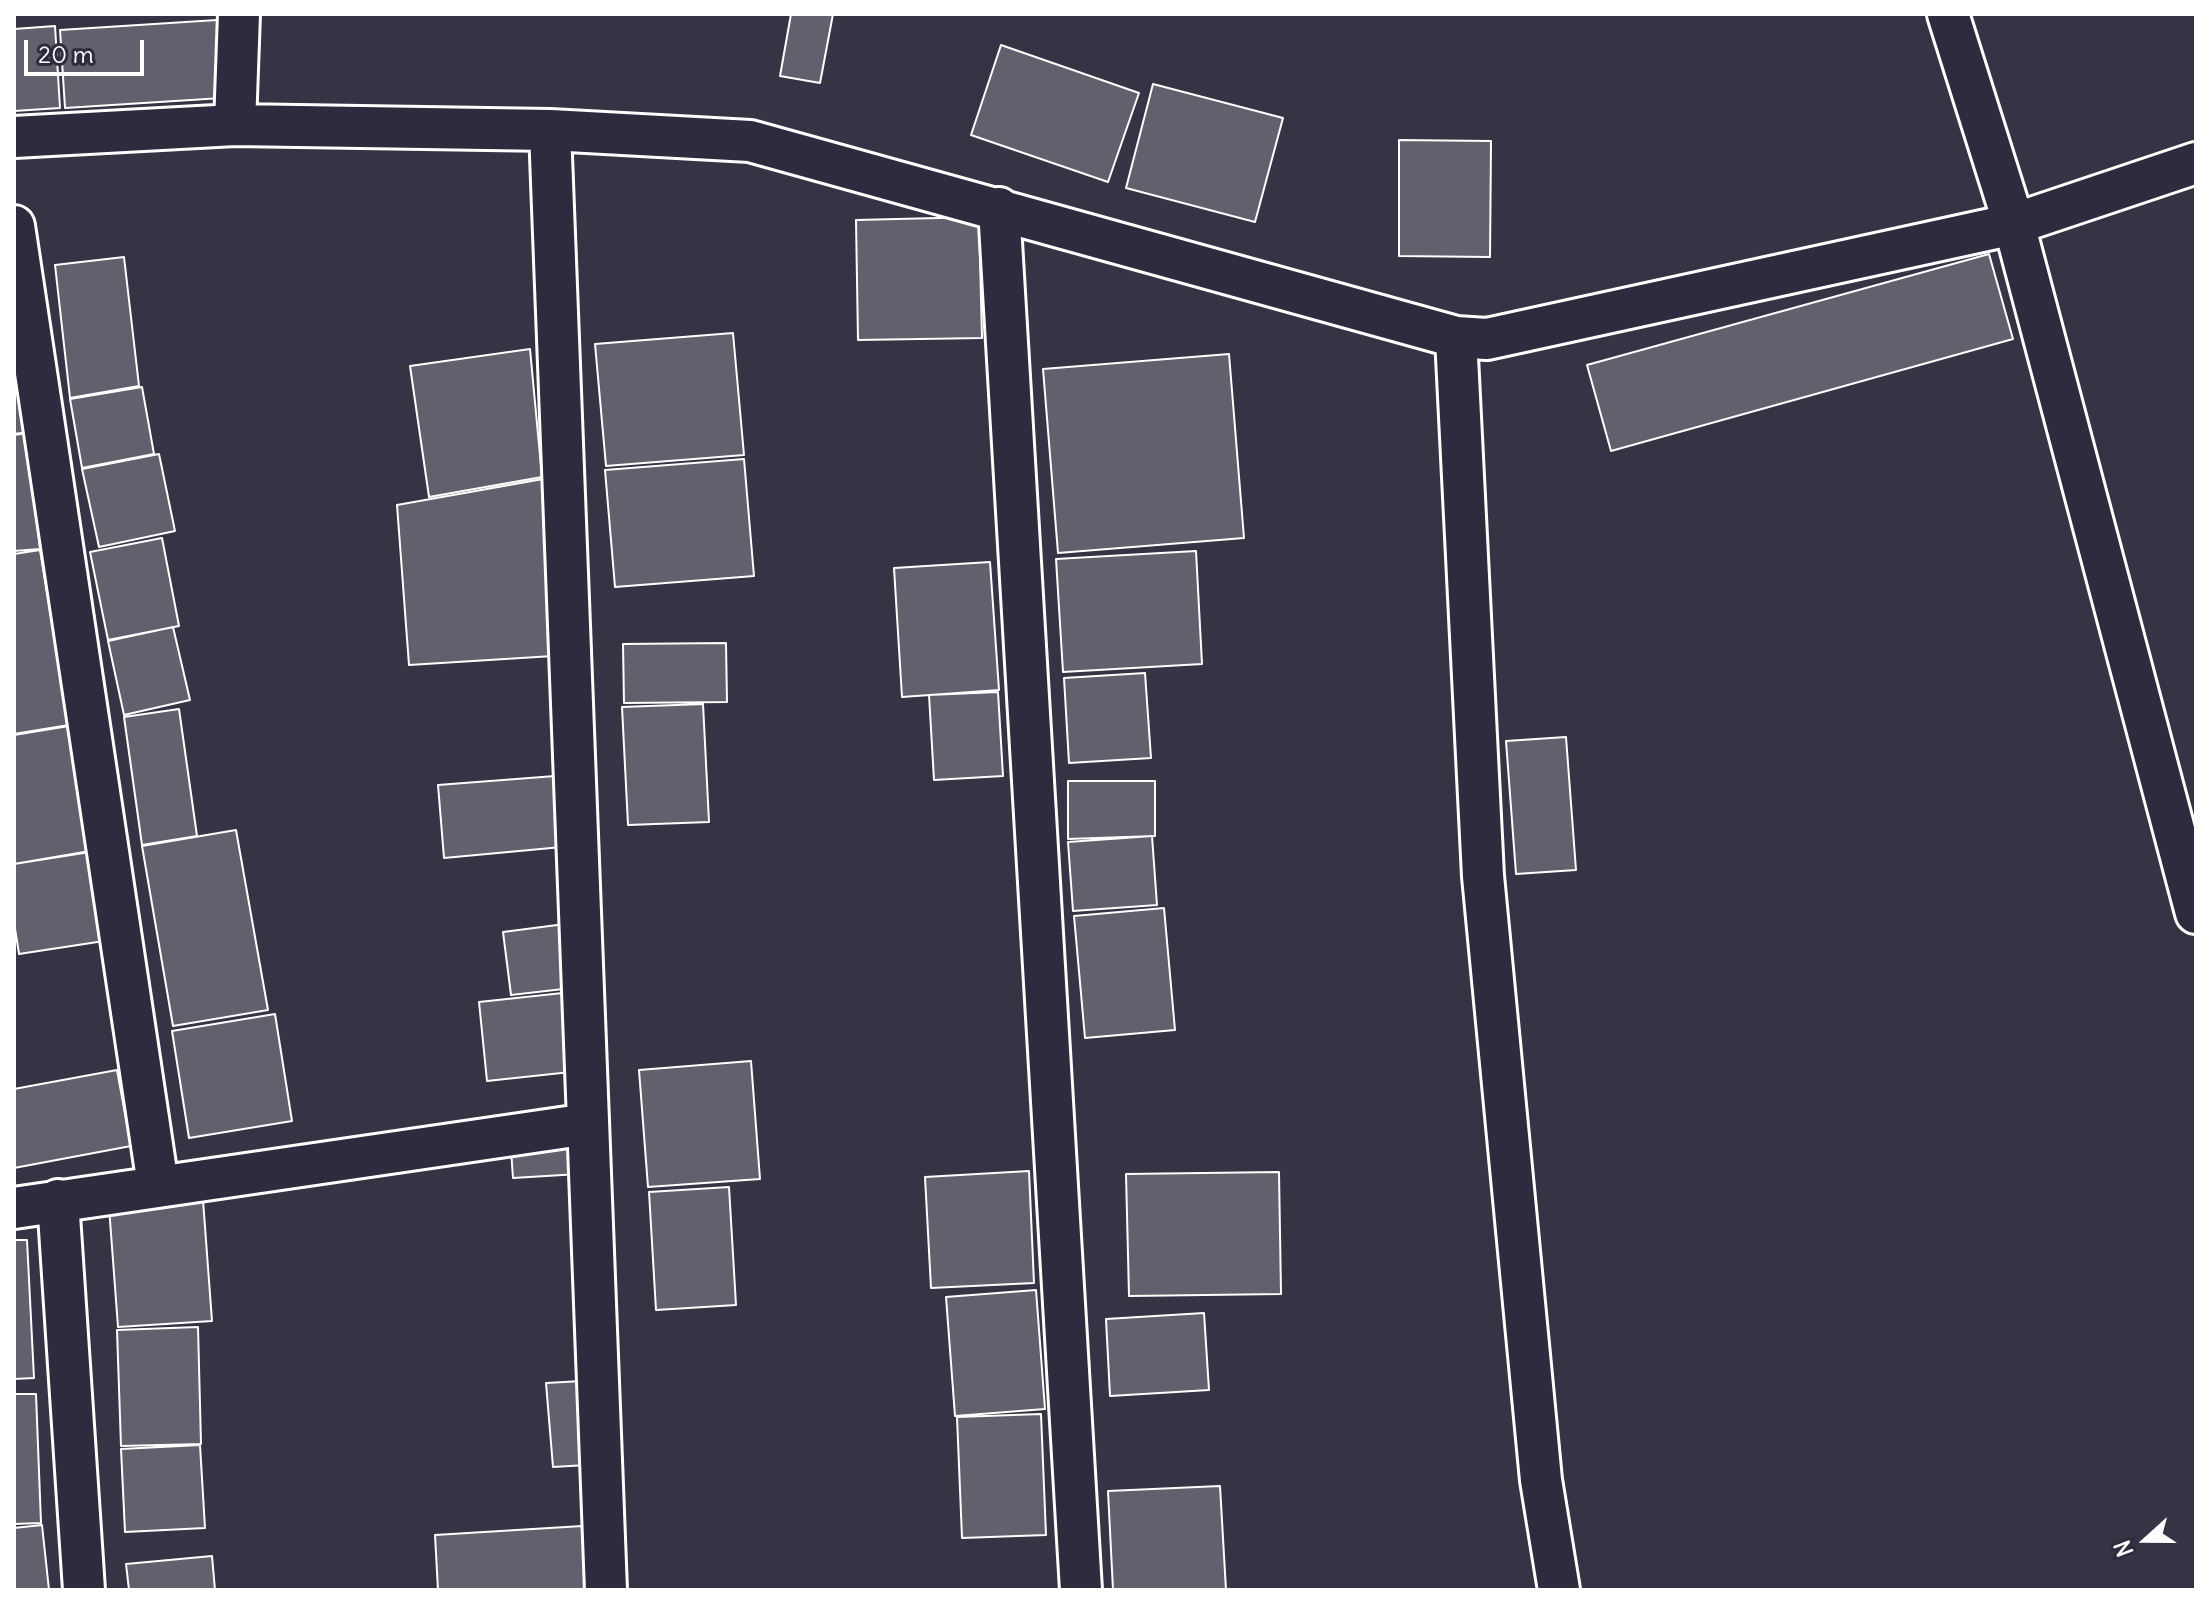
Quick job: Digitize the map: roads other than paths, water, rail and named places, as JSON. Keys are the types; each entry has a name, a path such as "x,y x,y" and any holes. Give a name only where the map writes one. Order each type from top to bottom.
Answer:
{"street":[{"path":"235,125 239,14"},
{"path":"1948,14 2014,224 2196,913"},
{"path":"14,137 235,125 550,130 750,141 1456,337 1487,339 2014,224 2196,163"},
{"path":"550,130 606,1590"},
{"path":"999,208 1081,1590"},
{"path":"14,226 158,1185"},
{"path":"1456,337 1483,876 1541,1480 1559,1590"},
{"path":"14,1208 588,1124"},
{"path":"58,1200 84,1590"}]}
